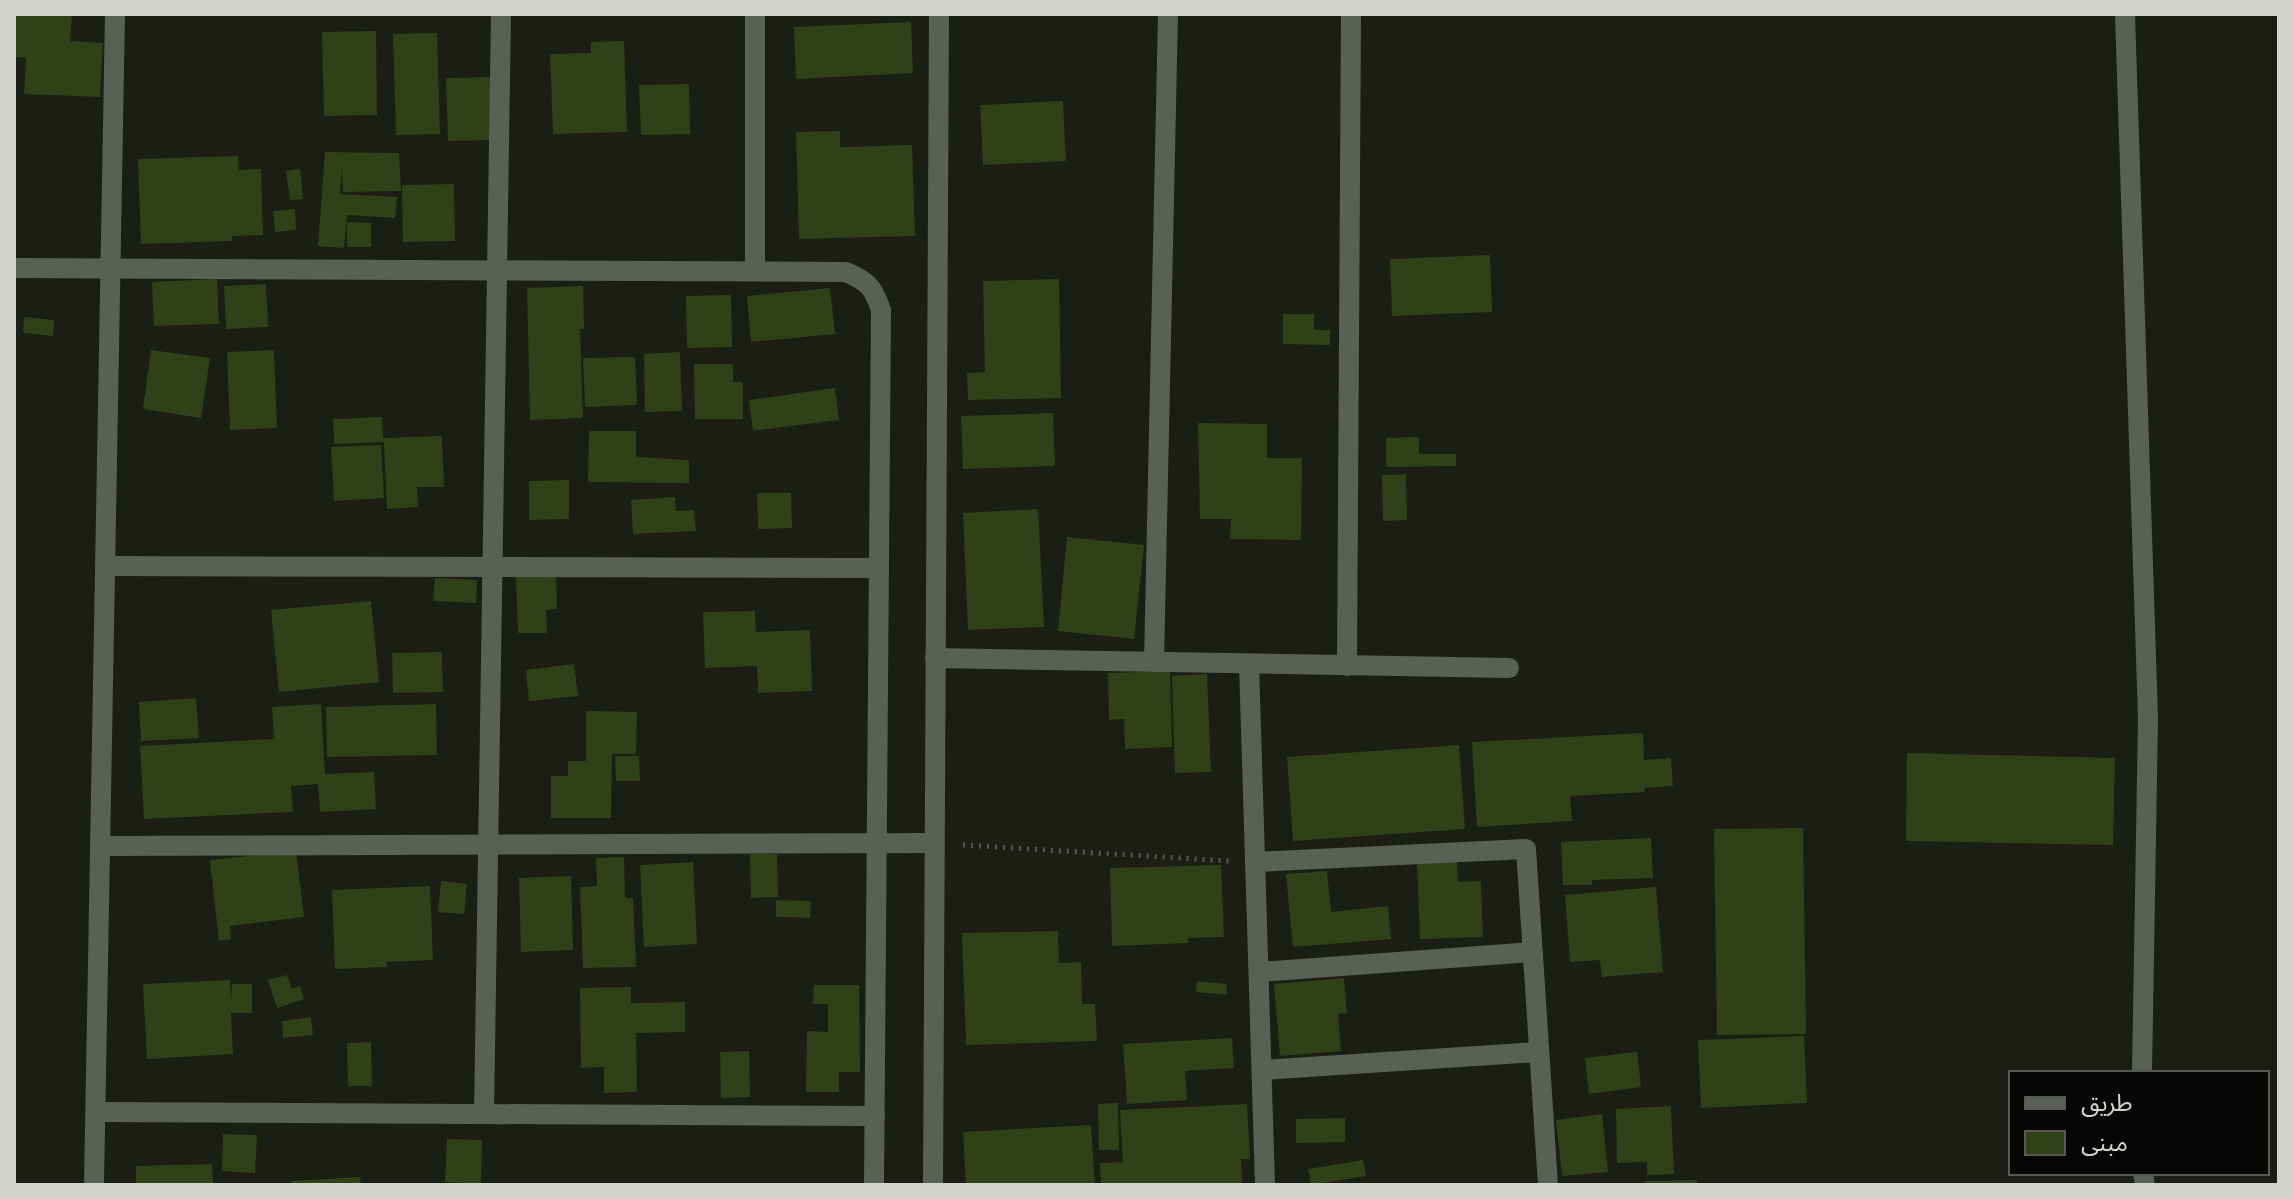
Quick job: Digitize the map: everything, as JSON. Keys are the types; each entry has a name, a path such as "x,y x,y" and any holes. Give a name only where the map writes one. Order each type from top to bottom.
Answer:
{"street":[{"path":"94,1185 115,14"},
{"path":"484,1114 501,14"},
{"path":"755,14 755,271"},
{"path":"933,1185 939,14"},
{"path":"1154,662 1168,14"},
{"path":"1347,666 1351,14"},
{"path":"2125,14 2148,718 2142,1071"},
{"path":"14,268 846,272 874,290 881,310 874,1185"},
{"path":"106,566 879,568"},
{"path":"935,658 1509,668"},
{"path":"1249,664 1265,1185"},
{"path":"101,846 934,843"},
{"path":"1255,862 1526,849 1548,1185"},
{"path":"1259,972 1533,952"},
{"path":"1262,1070 1539,1052"},
{"path":"96,1112 875,1116"}],"path":[{"path":"934,843 1255,862"}],"building":[{"path":"14,14 72,14 70,41 103,43 100,97 24,94 26,58 14,57"},
{"path":"911,22 913,73 796,79 794,27"},
{"path":"376,31 377,115 324,116 322,32"},
{"path":"437,33 440,134 396,135 393,34"},
{"path":"624,41 627,132 553,134 550,54 591,53 591,42"},
{"path":"497,77 498,140 448,141 446,78"},
{"path":"689,84 690,134 641,135 639,85"},
{"path":"1063,101 1066,161 983,165 980,105"},
{"path":"840,131 840,147 912,145 915,236 799,239 796,132"},
{"path":"325,152 399,153 401,191 343,192 342,167 340,194 397,197 395,218 347,215 344,248 318,246"},
{"path":"238,156 239,170 261,169 263,235 232,236 232,241 141,244 138,159"},
{"path":"300,169 303,199 290,200 286,171"},
{"path":"454,184 455,241 403,242 402,185"},
{"path":"295,209 296,230 275,232 273,211"},
{"path":"347,222 371,223 371,247 347,247"},
{"path":"1490,255 1492,312 1392,316 1390,259"},
{"path":"217,279 219,324 154,326 152,282"},
{"path":"1059,279 1061,398 968,400 967,373 985,372 983,281"},
{"path":"266,284 268,327 226,329 224,286"},
{"path":"583,286 584,329 580,329 583,418 530,420 527,288"},
{"path":"830,288 835,334 751,342 747,296"},
{"path":"731,295 732,347 687,348 686,296"},
{"path":"1283,314 1314,314 1314,330 1330,330 1330,345 1283,344"},
{"path":"24,317 54,320 53,336 23,333"},
{"path":"151,350 210,358 201,418 143,409"},
{"path":"274,350 277,428 230,430 227,352"},
{"path":"680,352 682,411 645,412 644,354"},
{"path":"635,357 637,405 585,407 583,358"},
{"path":"694,364 733,364 733,382 743,382 743,419 695,419"},
{"path":"835,388 839,420 753,431 749,400"},
{"path":"1053,413 1055,466 963,469 961,416"},
{"path":"382,417 383,438 442,436 444,487 417,487 418,507 387,509 384,442 334,444 333,419"},
{"path":"1198,423 1267,424 1267,458 1302,458 1301,540 1230,539 1231,519 1200,519"},
{"path":"589,431 636,431 636,457 689,460 689,483 588,482"},
{"path":"1419,437 1419,454 1456,454 1456,466 1386,467 1386,438"},
{"path":"381,445 384,498 334,501 331,447"},
{"path":"1406,474 1407,520 1383,521 1382,475"},
{"path":"569,480 569,519 529,520 529,481"},
{"path":"757,493 791,493 792,528 758,529"},
{"path":"675,497 676,511 694,510 696,531 633,534 631,500"},
{"path":"1038,509 1044,627 968,630 963,513"},
{"path":"1067,537 1144,545 1134,639 1058,631"},
{"path":"556,576 557,609 546,610 547,633 518,633 516,577"},
{"path":"435,578 477,580 476,603 433,601"},
{"path":"371,601 379,682 279,692 271,610"},
{"path":"755,611 756,632 810,630 812,691 758,693 757,666 705,668 703,612"},
{"path":"442,652 443,692 393,693 392,653"},
{"path":"574,664 578,696 529,701 526,670"},
{"path":"1170,671 1172,747 1125,749 1124,719 1109,720 1108,673"},
{"path":"1207,674 1211,772 1175,773 1172,676"},
{"path":"196,698 199,738 141,741 139,702"},
{"path":"321,704 325,774 374,772 376,809 320,812 318,784 291,786 293,812 144,819 140,746 274,739 272,707"},
{"path":"436,704 437,755 327,757 326,707"},
{"path":"586,711 637,712 636,754 612,754 611,818 551,818 551,776 568,776 568,761 586,761"},
{"path":"1643,733 1644,760 1671,758 1673,786 1644,788 1645,792 1570,796 1572,821 1477,827 1472,742"},
{"path":"1459,745 1465,829 1293,841 1287,757"},
{"path":"1907,753 2115,758 2113,845 1906,841"},
{"path":"615,756 639,756 640,781 616,781"},
{"path":"1803,828 1806,1034 1717,1035 1714,829"},
{"path":"1651,838 1653,878 1592,880 1592,885 1563,885 1561,842"},
{"path":"296,851 304,917 230,926 231,939 219,941 210,860"},
{"path":"750,854 777,854 778,897 751,898"},
{"path":"624,857 625,898 633,898 636,967 583,968 580,887 597,886 596,858"},
{"path":"1457,859 1458,882 1481,881 1483,937 1420,939 1417,861"},
{"path":"693,862 697,944 644,947 640,865"},
{"path":"1221,865 1224,937 1188,938 1188,943 1112,946 1110,868"},
{"path":"1327,871 1331,912 1388,906 1391,939 1293,947 1286,874"},
{"path":"571,876 573,950 521,952 519,878"},
{"path":"441,881 467,884 464,914 438,912"},
{"path":"430,886 433,960 386,962 387,967 335,969 332,890"},
{"path":"1656,887 1663,972 1602,977 1600,960 1570,962 1565,895"},
{"path":"776,900 811,901 810,918 776,917"},
{"path":"1058,931 1059,963 1081,962 1082,1004 1095,1004 1097,1041 966,1045 962,933"},
{"path":"287,975 292,989 300,986 304,999 277,1008 268,980"},
{"path":"1344,978 1347,1013 1338,1014 1341,1051 1280,1056 1274,984"},
{"path":"230,980 231,1003 232,984 252,984 252,1013 231,1013 233,1054 147,1059 143,984"},
{"path":"1197,981 1227,984 1226,995 1196,992"},
{"path":"814,985 859,985 860,1072 839,1072 839,1092 806,1092 807,1031 828,1032 828,1004 813,1004"},
{"path":"631,987 631,1003 685,1002 685,1032 636,1033 637,1092 604,1093 604,1067 581,1068 580,988"},
{"path":"311,1017 313,1035 283,1038 282,1021"},
{"path":"1804,1036 1807,1103 1701,1108 1698,1040"},
{"path":"1232,1038 1234,1068 1185,1071 1187,1100 1127,1104 1123,1044"},
{"path":"371,1042 372,1086 348,1086 347,1043"},
{"path":"749,1051 750,1097 721,1098 720,1052"},
{"path":"1637,1052 1641,1087 1589,1094 1585,1058"},
{"path":"1118,1103 1119,1150 1099,1150 1098,1104"},
{"path":"1247,1104 1250,1159 1241,1159 1242,1185 1101,1185 1100,1163 1123,1162 1120,1110"},
{"path":"1671,1106 1674,1174 1647,1175 1647,1162 1617,1163 1616,1109"},
{"path":"1602,1114 1608,1172 1562,1176 1556,1120"},
{"path":"1345,1118 1345,1142 1296,1143 1296,1119"},
{"path":"1091,1125 1095,1185 966,1185 963,1132"},
{"path":"223,1134 257,1135 255,1173 222,1171"},
{"path":"447,1139 482,1140 481,1184 445,1182"},
{"path":"1363,1160 1366,1176 1311,1185 1308,1169"},
{"path":"212,1164 213,1185 136,1185 136,1166"},
{"path":"360,1177 361,1185 292,1185 291,1181"},
{"path":"1697,1180 1697,1185 1645,1185 1645,1181"}]}
